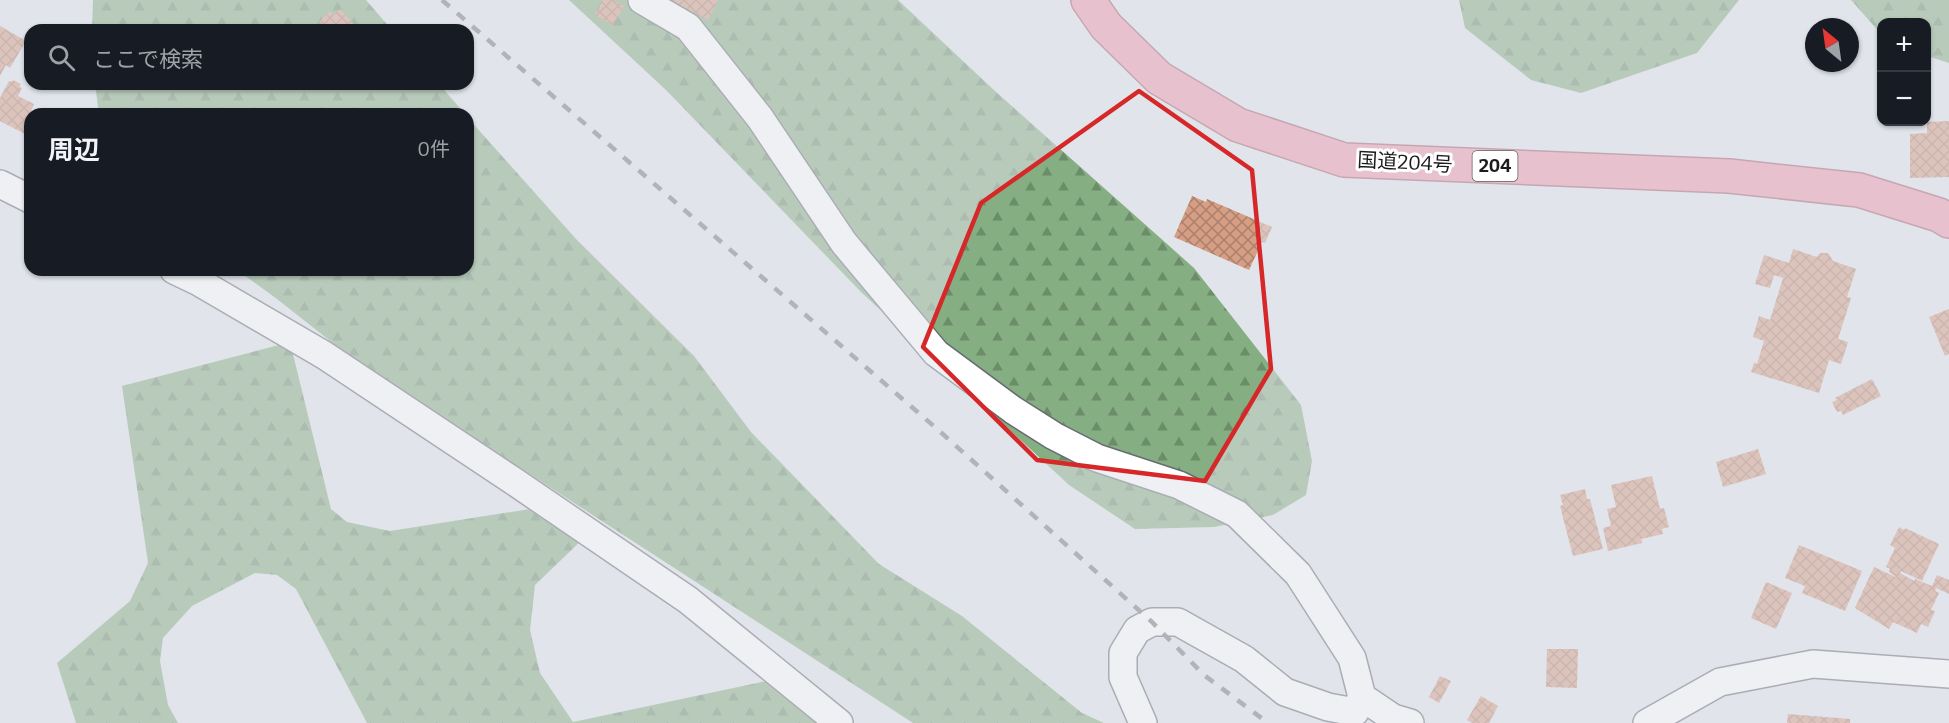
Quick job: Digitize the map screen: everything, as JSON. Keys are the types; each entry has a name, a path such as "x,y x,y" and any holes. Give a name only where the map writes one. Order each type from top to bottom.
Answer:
{"highway":[{"name":"国道204号","path":"1088,0 1106,26 1160,78 1238,125 1344,159 1729,176 1859,190 1949,221"}],"street":[{"path":"642,0 688,27 760,118 844,243 936,353 1013,410 1054,436 1097,458 1179,485 1237,514 1298,574 1352,658 1362,697 1355,712 1328,707 1285,692 1244,659 1178,622 1152,622 1137,630 1124,653 1123,677 1143,723"},
{"path":"0,184 24,196"},
{"path":"186,276 324,355 531,493 687,600 839,723"},
{"path":"1647,723 1720,682 1813,664 1949,674"},
{"path":"1362,697 1393,718 1410,723"}],"highlighted area":[{"path":"1139,91 1252,170 1271,369 1205,481 1037,460 923,347 981,203"}],"green space":[{"path":"93,0 366,0 387,24 92,24"},
{"path":"569,0 898,0 996,92 1194,268 1301,405 1312,461 1306,495 1273,515 1214,527 1135,529 1069,485 862,293 666,90"},
{"path":"1459,0 1739,0 1697,53 1581,93 1531,80 1465,28"},
{"path":"1851,0 1949,0 1949,63 1931,57 1931,18 1877,18 1877,29"},
{"path":"96,90 444,90 460,108 98,108"},
{"path":"474,125 577,240 694,356 751,432 879,564 962,616 1082,713 1104,723 913,723 477,440 405,400 245,276 474,276"},
{"path":"290,342 331,509 347,522 390,531 568,503 585,537 535,585 530,630 540,673 573,722 795,675 854,723 367,723 296,589 277,575 255,573 192,606 163,638 160,661 168,705 178,723 76,723 57,663 130,601 148,563 122,386"}],"building":[{"path":"603,0 613,0 624,6 613,25 595,15"},
{"path":"670,0 718,0 708,20"},
{"path":"340,9 354,24 321,24 319,22 330,11 333,15"},
{"path":"0,26 24,40 24,44 10,68 6,65 0,76"},
{"path":"13,80 21,84 19,87 22,88 18,96 34,104 32,108 24,108 24,133 0,121 0,98 9,81"},
{"path":"1949,121 1949,177 1910,178 1910,134 1927,133 1927,126 1931,126 1931,122"},
{"path":"1192,196 1206,202 1207,199 1272,227 1249,270 1174,237"},
{"path":"1793,249 1817,257 1820,253 1828,253 1833,261 1856,269 1847,297 1851,298 1838,339 1848,342 1841,364 1829,360 1819,393 1751,372 1754,363 1757,364 1764,341 1753,337 1759,316 1770,320 1783,278 1774,275 1770,288 1755,284 1764,255 1789,263"},
{"path":"1949,309 1949,354 1945,356 1929,317"},
{"path":"1872,379 1881,396 1843,415 1841,411 1837,412 1832,402 1837,400 1835,398"},
{"path":"1758,449 1766,474 1723,487 1716,462"},
{"path":"1652,476 1660,509 1664,508 1669,527 1662,529 1663,534 1641,539 1642,543 1608,551 1603,528 1611,526 1607,509 1616,507 1611,485"},
{"path":"1585,489 1587,499 1590,499 1603,549 1573,556 1560,506 1563,505 1560,495"},
{"path":"1899,527 1939,544 1922,581 1901,571 1900,573 1914,581 1915,579 1932,586 1937,575 1949,580 1949,594 1936,588 1935,591 1939,593 1931,610 1935,611 1928,627 1921,624 1917,633 1893,622 1889,629 1855,608 1874,567 1898,578 1886,567 1895,548 1890,545"},
{"path":"1799,545 1862,571 1845,611 1802,593 1805,586 1785,578"},
{"path":"1766,582 1792,593 1776,629 1751,618"},
{"path":"1547,649 1578,649 1577,688 1546,687"},
{"path":"1440,676 1451,681 1439,703 1429,697"},
{"path":"1481,696 1498,706 1489,723 1472,723 1467,720"},
{"path":"1788,714 1850,719 1850,723 1787,723"}],"railway":[{"path":"442,0 470,24"},
{"path":"474,28 936,428 1152,622 1204,675 1268,723"}]}
